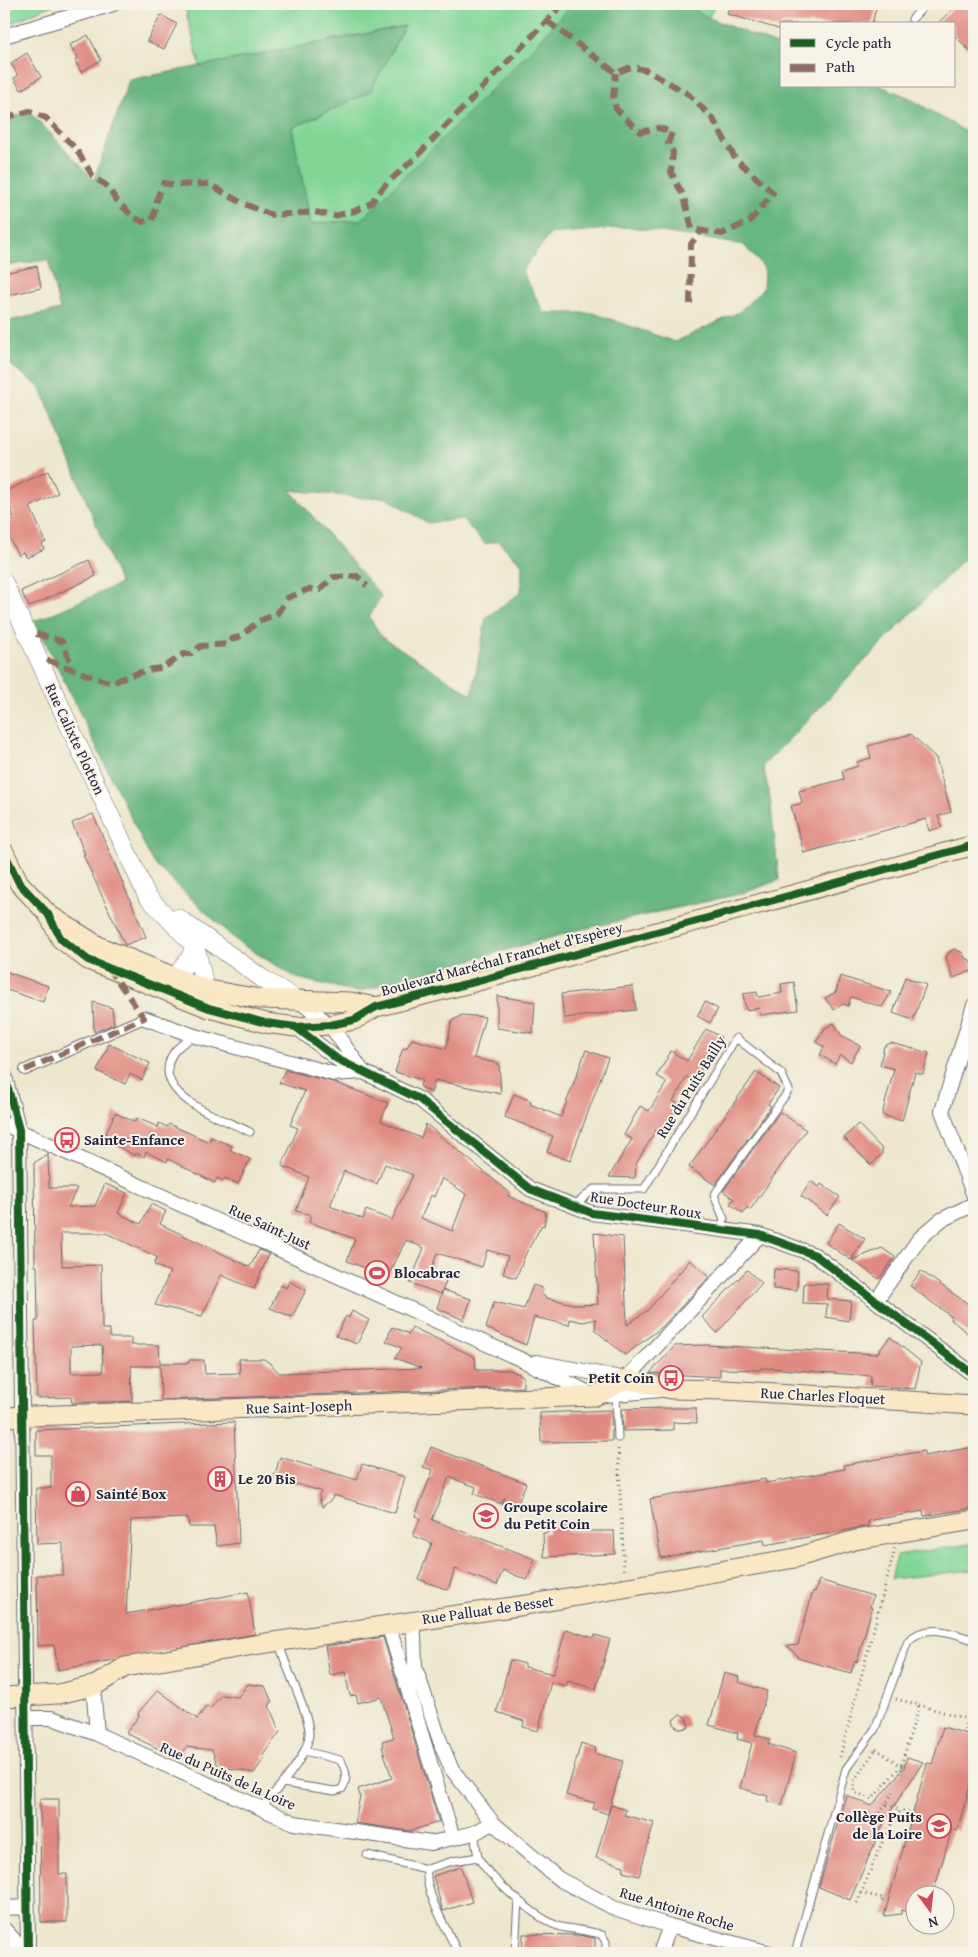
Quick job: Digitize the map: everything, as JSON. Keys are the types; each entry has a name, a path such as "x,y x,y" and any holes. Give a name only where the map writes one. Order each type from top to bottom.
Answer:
{"main road":[{"name":"Boulevard Maréchal Franchet d'Espèrey","path":"48,914 61,940 88,960 218,1011 266,1023 296,1027 330,1025 354,1020 376,1007 478,981 974,845"},
{"name":"Boulevard Maréchal Franchet d'Espèrey","path":"4,852 19,882 48,914 100,947 204,989 260,999 351,1002 376,1007"},
{"name":"Rue Charles Floquet","path":"621,1386 725,1390 974,1405"},
{"path":"595,1396 621,1386"},
{"name":"Rue Saint-Joseph","path":"12,1417 595,1396"},
{"name":"Rue Palluat de Besset","path":"4,1697 60,1694 96,1685 125,1667 278,1641 526,1605 795,1558 855,1540 974,1520"}],"street":[{"path":"4,36 113,4"},
{"name":"Rue Calixte Plotton","path":"4,583 147,896 194,945 200,959 204,989 218,1011"},
{"name":"Rue Calixte Plotton","path":"147,896 263,979 299,1001"},
{"path":"175,978 191,956 194,945"},
{"name":"Rue Docteur Roux","path":"299,1001 330,1025 363,1072"},
{"path":"974,1005 942,1111 974,1196"},
{"path":"25,1070 144,1018 195,1036 334,1074 363,1072"},
{"name":"Rue Docteur Roux","path":"296,1027 337,1059 419,1099 530,1189 592,1213 760,1234 815,1254 974,1374"},
{"path":"4,1073 19,1130 12,1417 26,1696 26,1907 28,1953"},
{"name":"Rue Saint-Just","path":"4,1124 522,1360 595,1396"},
{"path":"876,1301 919,1239 941,1220 974,1204"},
{"path":"621,1386 760,1234"},
{"name":"Rue Saint-Just","path":"522,1360 621,1386"},
{"name":"Rue Antoine Roche","path":"410,1621 414,1635 415,1667 440,1741 452,1768 493,1824 560,1878 614,1908 670,1926 770,1953"},
{"path":"388,1624 453,1838"},
{"path":"96,1685 94,1697 97,1734"},
{"name":"Rue du Puits de la Loire","path":"26,1718 52,1718 97,1734 294,1824 431,1844 474,1832 493,1824"},
{"path":"4,1908 26,1907"},
{"path":"660,1953 670,1926"},
{"path":"4,1929 22,1953"}],"lane":[{"path":"912,19 926,4"},
{"path":"195,1036 174,1052 169,1062 171,1084 185,1100 250,1132"},
{"name":"Rue du Puits Bailly","path":"574,1206 594,1189 644,1188 736,1038 781,1073 789,1090 714,1195 724,1219 721,1230"},
{"path":"618,1438 621,1386"},
{"path":"795,1953 846,1769 875,1729 889,1697 908,1641 915,1634 935,1629 974,1640"},
{"path":"261,1808 282,1783 304,1751 309,1735 307,1722 283,1661 278,1641"},
{"path":"282,1783 335,1791 342,1790 346,1782 345,1767 340,1760 304,1751"},
{"path":"474,1832 478,1857 504,1887 540,1918 561,1927 589,1930 602,1935 606,1942 606,1953"},
{"path":"367,1855 428,1869 453,1861 478,1857"},
{"path":"428,1869 426,1877 438,1911 458,1953"},
{"path":"515,1953 518,1899"}],"path":[{"path":"618,1438 624,1588"},
{"path":"874,1629 893,1557"},
{"path":"889,1697 968,1720 963,1733"},
{"path":"902,1774 901,1766 919,1705"},
{"path":"876,1749 901,1766 872,1799 854,1792 854,1781 876,1749"},
{"path":"877,1817 893,1792"},
{"path":"886,1804 918,1814"},
{"path":"857,1903 886,1833 901,1810"},
{"path":"861,1893 883,1898 881,1904"}],"green space":[{"path":"4,4 55,4 4,26"},
{"path":"184,4 572,4 537,44 362,220 311,224 292,128 370,92 404,26 200,66"},
{"path":"572,4 683,4 709,18 780,46 780,88 886,88 908,97 974,137 974,557 963,560 763,766 770,797 779,880 744,893 578,930 357,992 297,978 238,942 153,863 35,621 120,584 41,388 4,360 4,322 60,310 48,260 4,266 4,119 30,112 94,180 129,80 405,26 370,92 292,128 311,224 361,220 537,44","holes":["630,227 744,245 764,268 763,289 739,312 675,342 593,313 544,313 522,271 550,234","290,490 363,498 385,497 428,523 462,519 485,544 498,541 522,565 521,592 486,618 472,695 382,637 369,617 381,596"]},
{"path":"683,4 715,4 709,18"},
{"path":"974,1543 974,1570 891,1579 897,1556"}],"building":[{"path":"730,4 877,4 872,22 780,22 780,29 727,14"},
{"path":"958,4 974,4 974,55 956,37 956,22 939,22"},
{"path":"161,15 177,24 164,49 147,41"},
{"path":"88,35 101,60 81,72 75,60 78,58 70,45"},
{"path":"27,53 41,77 21,90 14,78 18,76 11,63"},
{"path":"37,266 41,288 4,296 4,273"},
{"path":"48,471 58,493 30,507 46,542 42,544 44,549 26,557 23,552 18,555 4,528 11,524 8,519 14,516 4,492"},
{"path":"89,560 96,576 29,607 21,591"},
{"path":"911,734 936,758 951,812 938,816 942,827 929,831 926,819 804,853 791,806 802,803 799,791 844,779 842,771 858,766 857,762 871,758 868,746"},
{"path":"93,814 146,937 125,945 83,855 85,854 72,823"},
{"path":"955,949 963,953 965,958 970,960 974,970 953,978 946,958 949,952"},
{"path":"4,971 48,986 43,1002 4,989"},
{"path":"840,976 891,992 882,1007 851,997 848,1006 843,1004 834,1010 825,998 836,992"},
{"path":"905,977 926,985 913,1020 893,1013"},
{"path":"794,982 798,1010 760,1015 759,1008 746,1010 743,994 757,992 758,997 782,993 781,984"},
{"path":"633,986 636,1010 564,1018 561,994"},
{"path":"497,996 535,1002 533,1033 497,1028"},
{"path":"93,1002 112,1008 114,1024 94,1032"},
{"path":"705,1002 718,1009 710,1023 697,1016"},
{"path":"462,1015 485,1017 474,1058 499,1064 501,1094 435,1080 431,1093 420,1086 422,1080 395,1072 403,1048 406,1049 412,1039 446,1049 452,1021"},
{"path":"834,1023 841,1035 860,1046 851,1062 840,1055 835,1064 820,1055 824,1047 816,1042 825,1028"},
{"path":"706,1029 721,1037 694,1081 687,1077 673,1101 680,1105 663,1134 656,1130 636,1164 635,1178 609,1177 632,1139 624,1135 640,1106 649,1111 667,1082 657,1076 671,1051 687,1061"},
{"path":"891,1043 929,1053 923,1074 915,1072 902,1121 882,1115 894,1069 880,1065 884,1046"},
{"path":"109,1044 150,1063 142,1080 130,1074 125,1084 97,1071"},
{"path":"586,1050 608,1058 570,1161 547,1152 553,1136 505,1117 514,1094 531,1101 530,1104 561,1117"},
{"path":"285,1070 336,1083 388,1103 381,1121 421,1138 426,1124 510,1193 508,1196 546,1212 544,1226 542,1225 526,1253 516,1278 503,1274 508,1256 487,1250 482,1267 437,1253 430,1275 446,1281 441,1294 410,1283 424,1248 406,1240 388,1277 347,1261 355,1239 309,1222 311,1215 296,1211 309,1177 282,1166 298,1128 290,1125 305,1091 279,1083","holes":["385,1164 413,1175 392,1220 366,1210 363,1219 330,1206 344,1171 377,1184","442,1178 466,1194 452,1231 421,1218 431,1195 434,1197"]},
{"path":"756,1072 779,1088 768,1104 771,1106 715,1185 689,1167"},
{"path":"780,1112 806,1130 750,1210 747,1207 743,1213 730,1204 734,1199 723,1191"},
{"path":"115,1113 135,1122 137,1118 158,1127 159,1123 167,1127 169,1124 209,1142 211,1137 232,1146 230,1150 250,1159 238,1184 225,1178 223,1181 217,1178 215,1183 168,1159 167,1162 146,1152 144,1157 136,1153 135,1156 104,1138"},
{"path":"858,1124 882,1149 882,1154 871,1165 844,1138"},
{"path":"48,1154 49,1188 77,1188 68,1207 95,1206 105,1184 127,1193 118,1213 141,1224 151,1204 166,1211 160,1224 250,1267 259,1250 269,1254 254,1289 221,1275 202,1316 155,1305 170,1272 154,1265 157,1257 106,1233 61,1233 62,1266 101,1265 102,1329 110,1329 110,1338 131,1338 131,1345 159,1345 160,1363 189,1363 189,1360 204,1360 205,1374 240,1373 239,1359 264,1359 279,1373 422,1368 395,1358 402,1348 386,1341 392,1327 409,1334 412,1327 475,1357 476,1370 510,1370 523,1376 523,1387 161,1400 160,1366 131,1366 132,1401 72,1403 71,1397 37,1398 35,1321 38,1321 37,1266 35,1266 34,1163","holes":["102,1345 103,1372 71,1373 71,1346"]},
{"path":"811,1181 819,1187 821,1184 840,1197 827,1215 801,1196"},
{"path":"839,1223 865,1239 851,1260 826,1243"},
{"path":"594,1233 623,1237 627,1325 648,1310 690,1260 709,1277 662,1327 625,1355 595,1330 596,1319 583,1322 570,1319 569,1325 534,1317 526,1345 486,1328 494,1302 524,1309 533,1285 542,1288 541,1293 546,1298 578,1305 598,1304"},
{"path":"882,1248 895,1257 879,1279 852,1260"},
{"path":"774,1269 798,1271 797,1290 773,1289"},
{"path":"747,1270 762,1283 717,1333 702,1317"},
{"path":"921,1271 974,1308 974,1338 950,1319 952,1317 910,1286"},
{"path":"289,1281 306,1290 292,1317 270,1308 281,1285 286,1288"},
{"path":"804,1283 828,1284 827,1299 851,1301 849,1321 826,1317 827,1304 803,1303"},
{"path":"443,1290 471,1299 464,1320 437,1308"},
{"path":"352,1311 369,1320 357,1344 336,1336 346,1316 349,1318"},
{"path":"890,1337 921,1362 915,1389 870,1386 871,1376 768,1368 761,1368 760,1370 720,1369 720,1377 650,1373 675,1346 705,1345 877,1354"},
{"path":"696,1408 697,1423 673,1422 673,1430 623,1431 622,1409"},
{"path":"611,1410 612,1441 541,1442 540,1413"},
{"path":"234,1422 239,1543 217,1546 214,1527 189,1527 188,1518 131,1520 126,1614 248,1592 255,1634 58,1670 54,1645 38,1646 37,1575 63,1575 63,1543 37,1544 36,1488 51,1488 51,1455 36,1455 36,1430"},
{"path":"431,1447 526,1483 518,1503 504,1498 502,1504 474,1494 476,1487 449,1477 432,1520 535,1559 527,1580 503,1570 497,1585 455,1569 448,1590 418,1579 432,1543 413,1536 420,1518 415,1516 433,1470 423,1467"},
{"path":"974,1447 974,1508 924,1516 923,1511 868,1521 868,1526 765,1545 764,1540 661,1558 650,1499 765,1479 766,1483 845,1469 844,1465 924,1451 924,1456"},
{"path":"280,1457 357,1480 362,1464 405,1477 395,1513 333,1495 332,1499 322,1507 319,1496 321,1491 274,1478"},
{"path":"565,1524 566,1531 614,1531 615,1554 544,1557 543,1533 548,1533 548,1526"},
{"path":"819,1580 873,1596 870,1607 872,1608 857,1662 855,1661 851,1673 797,1658 797,1655 787,1646 798,1645 813,1591 815,1592"},
{"path":"566,1629 594,1638 595,1635 610,1639 596,1689 568,1681 566,1686 551,1682 538,1731 523,1727 524,1721 497,1712 510,1660 525,1664 525,1667 553,1674"},
{"path":"383,1637 439,1822 410,1831 355,1823 360,1796 358,1789 392,1778 382,1747 384,1746 382,1741 394,1738 381,1697 358,1703 356,1695 350,1696 345,1672 330,1675 325,1646"},
{"path":"724,1673 739,1677 738,1682 767,1691 755,1735 770,1739 768,1744 796,1753 782,1805 767,1801 768,1796 740,1788 752,1743 737,1739 738,1733 709,1725"},
{"path":"248,1684 265,1686 272,1702 269,1706 280,1732 263,1755 264,1759 254,1773 218,1766 212,1750 186,1747 177,1758 126,1733 139,1716 138,1713 158,1690 197,1719 206,1707 211,1708 221,1695 238,1697"},
{"path":"680,1714 686,1717 689,1727 681,1729 675,1726 673,1720"},
{"path":"943,1727 974,1736 974,1772 957,1831 952,1829 936,1884 906,1884 906,1911 901,1910 901,1914 884,1916 927,1763 932,1764"},
{"path":"581,1743 596,1748 594,1753 623,1761 608,1814 593,1809 595,1803 566,1795"},
{"path":"907,1757 923,1762 885,1820 850,1900 819,1887 846,1795 872,1806 904,1768"},
{"path":"40,1799 59,1799 59,1874 67,1874 67,1922 41,1922"},
{"path":"611,1805 626,1810 624,1815 654,1823 639,1876 623,1872 624,1866 596,1858"},
{"path":"461,1867 472,1902 443,1911 433,1876"},
{"path":"523,1934 579,1935 595,1938 595,1953 522,1953"}],"marked path":[{"path":"4,118 30,111 46,118 76,149 94,178 106,185 118,202 132,216 143,222 152,220 159,191 164,183 174,185 209,184 242,203 272,215 315,212 334,216 355,211 371,203 385,185 414,159 563,4"},
{"path":"547,21 616,73 631,67 646,70 688,94 713,119 735,158 773,193 750,221 722,234 692,229 684,197 671,172 673,152 668,144 672,132 658,128 640,132 616,109 613,96 616,73"},
{"path":"690,304 691,244 701,231"},
{"path":"47,660 113,683 137,673 163,668 184,654 190,654 201,646 228,644 232,639 239,637 259,621 277,614 287,598 309,589 320,590 333,577 357,576 367,586"},
{"path":"36,634 62,641 73,670"},
{"path":"25,1070 144,1018 109,969"}],"cycle path":[{"path":"4,852 19,883 48,914 61,939 88,960 209,1008 266,1023 296,1027 330,1025 354,1020 376,1007 478,981 974,845"},
{"path":"296,1027 337,1059 419,1099 530,1189 592,1213 760,1235 815,1255 974,1375"},
{"path":"4,1073 19,1130 28,1953"}],"place":[{"name":"Sainte-Enfance","path":"67,1140"},
{"name":"Blocabrac","path":"377,1273"},
{"name":"Petit Coin","path":"671,1378"},
{"name":"Le 20 Bis","path":"220,1479"},
{"name":"Sainté Box","path":"78,1494"},
{"name":"Groupe scolaire du Petit Coin","path":"486,1516"},
{"name":"Collège Puits de la Loire","path":"939,1826"}]}
